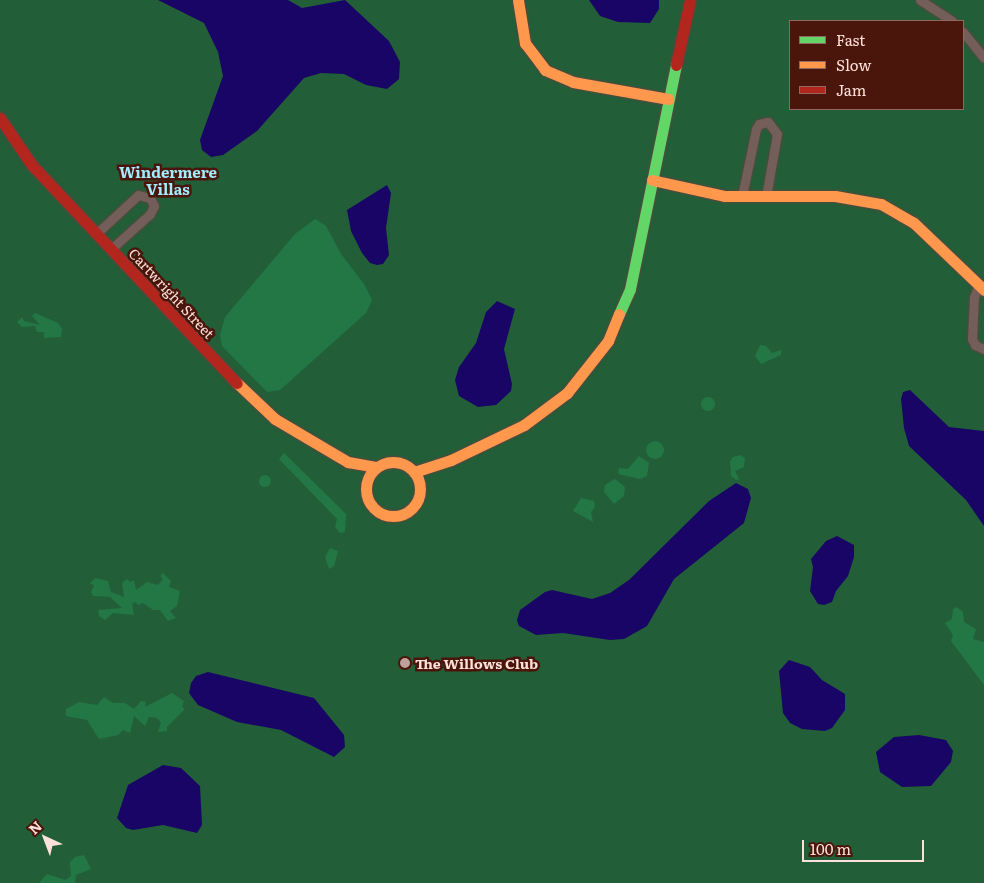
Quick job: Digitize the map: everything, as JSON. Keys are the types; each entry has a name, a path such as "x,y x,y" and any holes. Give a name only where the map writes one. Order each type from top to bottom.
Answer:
{"street":[{"path":"518,0 524,43 545,70 573,82 668,99"},
{"path":"414,472 451,460 524,425 554,404 590,369 620,316 630,289 690,0"},
{"path":"920,0 950,20"},
{"path":"964,33 984,58"},
{"name":"Cartwright Street","path":"0,118 32,165 263,409 348,462 366,482"},
{"path":"742,196 756,129 759,124 768,122 777,134 766,197"},
{"path":"652,180 726,196 834,196 881,204 914,223 982,288 974,297 972,339 975,345 984,349"},
{"path":"96,234 138,195 150,198 154,206 150,214 111,249"},
{"path":"420,487 414,472 396,462 376,467 366,482 370,504 390,515 411,508 420,487 451,460"},
{"name":"Cartwright Street","path":"348,462 376,467"}],"green space":[{"path":"0,0 984,0 984,883 0,883"},
{"path":"315,219 326,226 341,254 364,284 372,300 366,313 280,390 267,392 222,346 220,335 225,317 295,234"},
{"path":"35,313 58,323 62,329 61,337 44,338 44,332 37,332 35,326 22,327 17,322 22,317 24,321 40,325 32,316"},
{"path":"760,345 766,346 772,353 781,350 781,355 761,364 755,356"},
{"path":"705,397 711,397 715,404 711,411 705,411 701,407 701,401"},
{"path":"651,441 659,441 664,446 662,457 651,459 646,454 646,446"},
{"path":"284,453 346,514 345,532 340,533 335,527 337,519 279,459"},
{"path":"740,455 745,458 744,467 735,471 739,479 736,480 731,476 730,462 733,457"},
{"path":"639,456 649,463 647,476 640,479 618,474 619,468 628,469"},
{"path":"263,475 267,475 271,481 267,487 263,487 259,483 259,479"},
{"path":"615,479 625,487 624,496 614,504 604,492 605,485"},
{"path":"581,498 594,501 595,507 591,512 593,522 573,511"},
{"path":"330,548 338,551 334,566 329,569 325,557"},
{"path":"163,573 171,581 169,587 180,591 177,606 170,611 176,618 168,621 160,610 153,610 143,603 138,605 136,602 132,603 134,615 113,613 105,620 99,616 98,610 122,608 110,597 93,596 91,592 94,586 90,583 95,578 108,581 111,592 124,597 122,583 127,579 130,582 134,580 136,590 147,582 158,585 163,579 160,576"},
{"path":"957,607 963,612 964,622 976,629 973,639 984,642 984,685 951,641 953,635 945,623 952,619 953,609"},
{"path":"172,693 184,701 182,707 185,709 167,727 167,731 158,732 161,723 157,718 149,717 145,726 134,716 130,733 123,730 118,735 99,739 87,720 66,716 66,709 79,702 97,705 104,697 113,703 125,703 134,709 141,701 146,702 145,707"},
{"path":"84,855 91,869 76,875 75,883 39,883 47,874 65,880 71,876 70,862 75,857"}],"shaded area":[{"path":"158,0 288,0 302,8 345,0 389,41 400,62 399,79 387,89 366,85 344,74 321,73 304,78 257,131 223,155 211,157 202,150 200,140 223,76 218,52 204,23"},
{"path":"589,0 659,0 659,9 650,23 618,22 600,16"},
{"path":"387,185 391,193 386,228 389,255 383,264 377,265 370,263 362,253 351,231 347,210"},
{"path":"497,301 515,309 504,349 512,384 511,391 496,405 478,407 459,396 455,380 459,367 476,343 486,312"},
{"path":"910,390 949,427 984,431 984,526 966,500 909,446 904,428 901,399 903,392"},
{"path":"736,483 748,489 751,498 744,523 674,579 647,626 624,639 610,640 563,633 536,635 519,626 517,620 520,610 545,592 552,590 592,599 610,593 629,580 709,501"},
{"path":"837,536 854,545 854,557 848,576 836,591 832,602 824,605 818,604 810,591 813,567 811,559 826,541"},
{"path":"789,660 810,667 822,680 845,694 845,710 832,728 825,731 802,729 790,723 783,713 779,671"},
{"path":"208,672 314,698 344,735 345,747 334,757 281,730 237,722 198,705 189,693 191,683 196,676"},
{"path":"919,735 946,740 953,751 951,762 931,786 902,787 880,772 876,752 894,737"},
{"path":"163,765 181,768 200,786 202,825 197,833 163,825 133,830 126,828 117,818 128,785"}],"traffic: fast":[{"path":"619,314 630,289 676,65"}],"traffic: slow":[{"path":"518,0 525,43 545,70 573,82 668,99"},
{"path":"652,180 725,196 835,196 881,204 914,223 984,290"},
{"path":"414,472 451,460 524,425 567,393 608,341 619,314"},
{"path":"237,383 275,419 348,462 376,467"},
{"path":"393,462 403,464 412,470 418,479 420,489 418,499 412,508 403,514 393,516 383,514 374,508 368,499 366,489 368,479 374,470 383,464 393,462"}],"traffic: jam":[{"path":"676,65 690,0"},
{"path":"0,118 32,165 237,383"}],"place":[{"name":"The Willows Club","path":"405,663"}],"district":[{"name":"Windermere Villas","path":"168,180"}]}
